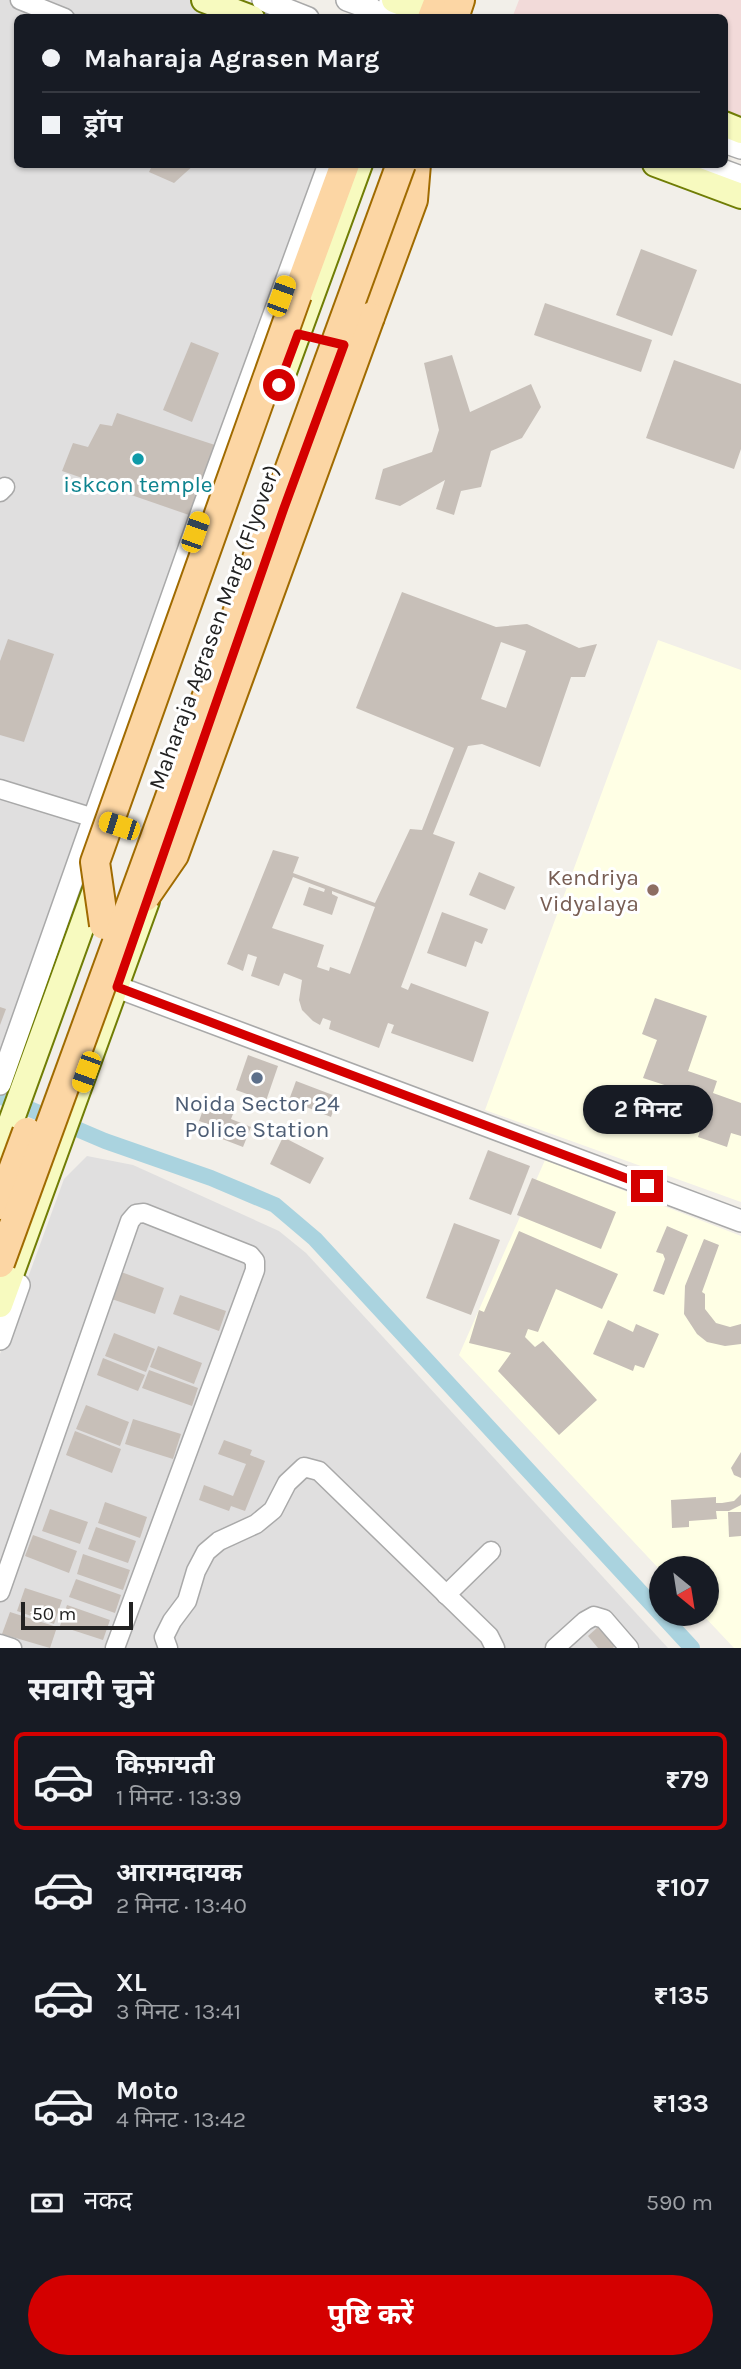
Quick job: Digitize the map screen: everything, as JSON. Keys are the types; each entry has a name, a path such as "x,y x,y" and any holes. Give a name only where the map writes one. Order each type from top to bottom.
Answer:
{"main road":[{"path":"204,0 243,14"},
{"path":"113,928 95,862 344,168"},
{"path":"3,1143 12,1076 119,826 359,168"},
{"name":"Maharaja Agrasen Marg (Flyover)","path":"0,1263 113,928 379,168"},
{"name":"Maharaja Agrasen Marg (Flyover)","path":"0,1205 113,928 399,168"},
{"path":"0,1305 117,987 284,508 412,168"},
{"path":"113,928 174,855 413,200 414,168"},
{"path":"666,168 741,196"},
{"path":"298,334 344,345"}],"street":[{"path":"20,0 55,14"},
{"path":"262,0 299,14"},
{"path":"347,0 407,8"},
{"path":"12,1076 94,818 328,168"},
{"path":"717,168 741,177"},
{"path":"0,789 119,826"},
{"path":"117,987 741,1221"},
{"path":"0,1339 45,1212 44,1182"},
{"path":"0,1592 130,1220 136,1214 144,1213 250,1255 255,1261 255,1270 115,1648"},
{"path":"168,1648 164,1637 187,1601 196,1571 206,1552 219,1541 256,1524 273,1510 287,1483 304,1467 319,1471 489,1636 495,1648"},
{"path":"446,1595 491,1550"},
{"path":"555,1648 594,1616 604,1619 629,1648"},
{"path":"0,1644 12,1648"}],"shaded area":[{"path":"0,0 206,0 245,14 14,14 14,168 327,168 0,1070"},
{"path":"519,0 741,0 741,118 728,113 728,14 514,14"},
{"name":"Kendriya Vidyalaya","path":"658,640 741,670 741,1202 485,1110"},
{"path":"87,1156 133,1165 279,1231 306,1253 668,1648 0,1648 0,1354 64,1179"},
{"path":"545,1160 741,1236 741,1648 734,1648 713,1626 719,1626 719,1556 649,1556 649,1558 459,1355"}],"building":[{"path":"151,168 191,168 174,183 149,172"},
{"path":"641,249 697,270 672,336 616,315"},
{"path":"545,303 652,340 641,372 534,335"},
{"path":"191,342 219,353 192,422 163,410"},
{"path":"452,355 470,412 531,384 541,407 522,438 491,451 481,487 461,491 454,515 436,509 445,480 400,506 375,499 383,469 432,452 439,430 424,363"},
{"path":"674,360 741,384 741,449 734,469 646,438"},
{"name":"iskcon temple","path":"117,413 215,445 189,515 62,471 73,443 88,447 100,424 112,426"},
{"path":"402,592 496,627 527,624 579,648 597,644 585,677 571,677 540,767 482,744 468,746 433,834 455,842 401,987 408,990 411,983 489,1012 473,1062 391,1033 394,1025 388,1023 379,1048 329,1029 331,1021 323,1018 320,1025 302,1010 299,1000 302,980 284,973 279,986 251,976 257,957 248,954 243,971 227,964 273,850 299,857 293,873 375,903 410,829 422,830 454,748 356,708","holes":["501,642 526,651 506,708 481,699","293,877 325,889 324,892 309,887 303,905 332,915 338,897 332,894 332,891 375,907 350,974 330,967 329,971 317,967 324,945 272,928"]},
{"path":"8,639 54,654 24,742 0,735 0,661"},
{"path":"479,872 515,887 505,910 469,895"},
{"path":"442,912 488,929 482,944 475,941 466,967 427,953"},
{"path":"655,998 707,1016 688,1071 717,1081 713,1093 741,1103 741,1136 731,1133 727,1147 698,1137 703,1122 673,1112 680,1090 643,1078 657,1040 642,1034"},
{"path":"0,1007 6,1009 0,1025"},
{"name":"Noida Sector 24 Police Station","path":"248,1055 278,1066 266,1101 236,1090"},
{"path":"296,1081 338,1097 331,1117 289,1100"},
{"path":"205,1104 233,1114 231,1119 251,1127 243,1147 217,1137 220,1128 199,1121"},
{"path":"283,1137 324,1158 310,1184 270,1164"},
{"path":"488,1150 530,1166 511,1215 469,1199"},
{"path":"532,1178 616,1212 601,1249 517,1215"},
{"path":"454,1223 500,1240 471,1315 426,1298"},
{"path":"667,1226 688,1235 664,1295 653,1291 665,1259 663,1254 656,1252"},
{"path":"519,1231 618,1274 602,1309 556,1289 538,1332 528,1329 525,1337 535,1347 543,1341 597,1400 559,1435 498,1371 511,1353 469,1343 479,1310 484,1312"},
{"path":"704,1239 719,1245 702,1292 705,1294 705,1309 716,1323 730,1327 741,1324 741,1344 725,1346 707,1342 697,1334 684,1314 685,1286"},
{"path":"116,1270 164,1288 155,1314 106,1297"},
{"path":"180,1295 226,1311 219,1331 173,1314"},
{"path":"608,1320 633,1332 636,1324 659,1334 644,1368 635,1365 633,1371 593,1354"},
{"path":"114,1333 155,1349 146,1372 105,1356"},
{"path":"158,1346 202,1363 194,1384 150,1367"},
{"path":"103,1358 145,1375 138,1391 97,1375"},
{"path":"149,1370 198,1388 192,1406 142,1388"},
{"path":"86,1405 129,1422 120,1446 76,1429"},
{"path":"133,1419 181,1434 173,1459 125,1444"},
{"path":"75,1431 121,1449 112,1473 66,1455"},
{"path":"224,1440 252,1450 250,1455 265,1461 245,1511 231,1506 229,1511 199,1500 204,1485 233,1496 246,1464 218,1454"},
{"path":"741,1452 741,1478 734,1475 731,1468"},
{"path":"741,1494 741,1505 729,1511 716,1511 717,1519 689,1521 689,1527 672,1528 671,1500 716,1497 716,1503 722,1503 734,1501"},
{"path":"105,1502 147,1517 140,1538 98,1523"},
{"path":"50,1509 88,1522 80,1544 42,1531"},
{"path":"728,1512 741,1512 741,1536 729,1537"},
{"path":"96,1527 136,1541 128,1563 88,1549"},
{"path":"33,1535 77,1551 69,1573 25,1556"},
{"path":"83,1554 130,1570 123,1590 77,1574"},
{"path":"76,1579 121,1595 115,1613 69,1597"},
{"path":"25,1588 62,1600 54,1624 17,1611"},
{"path":"67,1605 110,1620 103,1640 60,1626"},
{"path":"10,1612 57,1627 50,1648 2,1634"},
{"path":"599,1626 616,1645 613,1648 598,1648 588,1636"}],"waterway":[{"path":"4,1098 105,1141 211,1178 275,1205 315,1239 692,1648"}],"place":[{"name":"iskcon temple","path":"138,459"},
{"name":"Kendriya Vidyalaya","path":"653,890"},
{"name":"Noida Sector 24 Police Station","path":"257,1078"}],"route":[{"path":"279,385 298,334 344,345 284,508 117,987 647,1186"}]}
